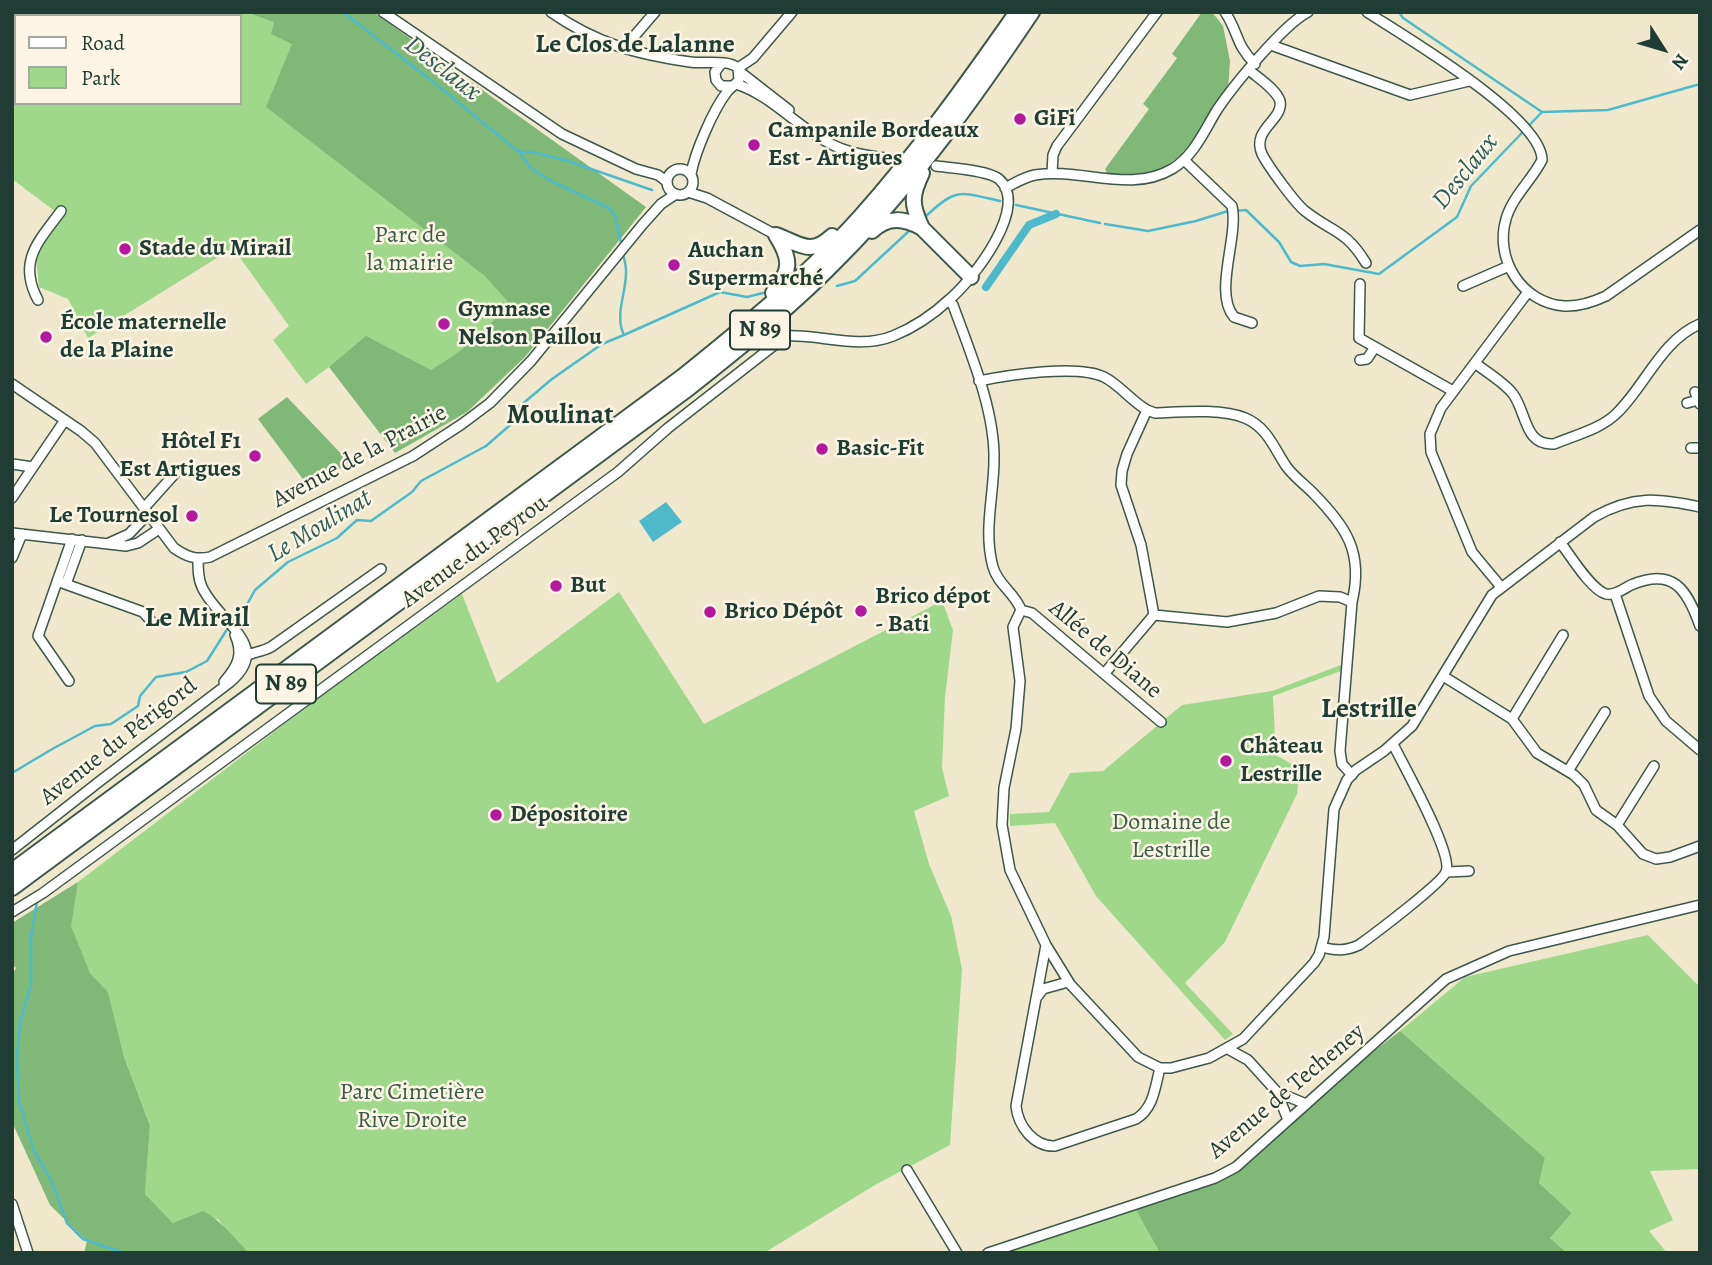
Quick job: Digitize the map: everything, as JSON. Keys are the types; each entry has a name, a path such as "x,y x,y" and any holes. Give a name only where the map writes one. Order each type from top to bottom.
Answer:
{"highway":[{"name":"N 89","path":"12,871 632,414 744,326 802,276 909,158 1017,12"},
{"name":"N 89","path":"12,888 678,396 763,327 842,256 894,199 1000,60 1032,12"},
{"path":"933,149 913,196 913,206 922,228 971,277"},
{"path":"776,235 803,247 820,246 839,230 892,170 909,158"},
{"path":"763,327 786,314 816,288 881,223 897,219 922,228"},
{"path":"744,326 785,275 787,256 776,235"}],"street":[{"path":"383,12 562,134 668,182"},
{"path":"551,12 595,39 626,50 691,62 731,63 774,97 805,127"},
{"path":"626,50 655,12"},
{"path":"738,69 753,58 792,12"},
{"path":"1052,173 1053,155 1057,146 1157,12"},
{"path":"1225,12 1234,25 1238,44 1252,67 1280,102 1279,111 1261,135 1259,145 1263,156 1304,210 1341,232 1366,263"},
{"path":"936,166 997,178 1005,188 1026,177 1052,173 1149,178 1164,173 1191,153 1219,107 1252,67 1301,15 1308,12"},
{"path":"1367,12 1504,105 1540,147 1542,160 1514,201 1505,220 1503,248 1509,266 1528,292 1558,305 1594,302 1700,230"},
{"path":"1271,46 1410,95 1469,81"},
{"path":"691,62 725,88 734,85 752,90 829,144 893,159"},
{"path":"716,81 716,68 721,64"},
{"path":"734,85 740,76 738,69"},
{"name":"Avenue de la Prairie","path":"716,81 716,111"},
{"name":"Avenue de la Prairie","path":"668,182 688,192 695,156 716,111 734,85"},
{"name":"Avenue de la Prairie","path":"198,559 210,557 413,456 489,403 531,361 661,204 668,182 695,156"},
{"path":"1184,160 1232,206 1234,225 1228,260 1228,307 1234,317 1252,323"},
{"path":"681,169 692,178 707,198"},
{"name":"Avenue du Peyrou","path":"12,912 43,893 618,472 668,428 786,336 802,335 845,342 890,337 912,327 949,300 986,256 1002,225 1008,203 1005,188"},
{"path":"688,192 707,198 776,235"},
{"path":"38,300 33,288 29,260 37,243 61,211"},
{"path":"1463,286 1509,266"},
{"path":"1360,284 1359,338 1453,391"},
{"path":"1501,587 1472,552 1431,452 1430,434 1441,408 1528,292"},
{"path":"949,300 979,381 993,431 995,460 989,530 992,563 997,579 1017,600 1021,610 1013,627 1020,681 1016,729 1004,788 1002,825 1010,870 1046,945 1068,982 1138,1057 1160,1068 1185,1066 1228,1049 1243,1039 1314,963 1322,947 1334,809 1340,791 1352,775 1412,726 1484,606 1501,587 1594,517 1626,502 1654,499 1700,507"},
{"path":"1475,363 1513,393 1526,424 1537,441 1554,444 1609,420 1627,402 1672,343 1681,334 1700,324"},
{"path":"1360,360 1367,359 1375,347"},
{"path":"979,381 1059,372 1093,372 1106,378 1147,411 1233,414 1254,421 1271,439 1287,466 1341,523 1349,536 1356,567 1356,586 1352,602 1340,751 1342,764 1352,775"},
{"path":"12,384 88,436 103,452 174,548 198,559 202,588 245,644 248,655"},
{"path":"1687,403 1698,398"},
{"path":"1147,411 1127,454 1121,485 1141,545 1154,615"},
{"path":"12,498 65,420"},
{"path":"12,464 33,467"},
{"path":"109,543 129,534 179,469"},
{"path":"12,558 17,534 117,546 132,545 159,529"},
{"path":"69,681 38,636 77,540"},
{"path":"1560,542 1596,589 1606,594 1615,594 1647,579 1661,578 1675,582 1690,600 1700,626"},
{"path":"238,661 271,648 381,569"},
{"path":"62,582 143,612 151,621"},
{"path":"1615,594 1649,696 1666,721 1700,751"},
{"path":"1154,615 1227,622 1276,613 1319,596 1340,597 1352,602"},
{"name":"Allée de Diane","path":"1021,610 1032,612 1161,722"},
{"path":"1104,674 1154,615"},
{"path":"230,626 244,653 248,655"},
{"path":"1512,719 1563,635"},
{"path":"238,641 238,661"},
{"name":"Avenue du Périgord","path":"12,850 229,684 247,663 248,655"},
{"name":"Avenue du Périgord","path":"217,691 238,661"},
{"path":"1443,676 1512,719 1537,753 1568,771 1584,785 1596,810 1617,825 1643,854 1656,859 1700,846"},
{"path":"1568,771 1605,712"},
{"path":"1393,744 1442,844 1447,858 1447,872"},
{"path":"1617,825 1654,766"},
{"path":"1322,947 1348,950 1359,945 1447,872 1469,871"},
{"name":"Avenue de Techeney","path":"988,1253 1215,1178 1236,1167 1446,979 1509,951 1700,905"},
{"path":"1046,945 1016,1106 1021,1124 1038,1142 1055,1146 1136,1119 1144,1115 1153,1099 1160,1068"},
{"path":"1036,998 1043,989 1068,982"},
{"path":"1243,1039 1248,1060"},
{"path":"1228,1049 1248,1060 1278,1092 1288,1120"},
{"path":"1278,1092 1306,1104"},
{"path":"907,1170 957,1253"},
{"path":"12,1204 28,1253"}],"green space":[{"name":"Parc de la mairie","path":"12,12 341,12 608,209 396,451 329,367 306,384 273,340 289,326 233,248 88,338 68,299 39,287 36,257 56,212 12,179"},
{"path":"12,12 226,12 14,14 14,42"},
{"path":"246,12 373,12 646,207 525,357 467,412 395,453 329,367 366,336 431,370 473,340 509,303 485,276 266,107 292,44 271,34 274,22"},
{"path":"1202,12 1212,12 1223,26 1230,61 1228,91 1180,156 1155,173 1108,175 1105,169 1149,109 1143,104 1177,58 1172,54"},
{"path":"287,397 350,463 308,486 258,419"},
{"name":"Parc Cimetière Rive Droite","path":"619,592 704,724 942,601 953,630 945,697 942,768 949,796 914,811 929,864 951,916 962,969 950,1145 875,1185 764,1253 249,1253 218,1219 173,1223 145,1194 150,1124 124,1057 108,992 90,973 70,926 78,882 322,695 462,594 497,683"},
{"name":"Domaine de Lestrille","path":"1341,665 1341,671 1273,696 1276,755 1300,769 1297,794 1225,942 1185,983 1233,1034 1225,1040 1096,896 1055,823 1010,826 1010,814 1049,812 1070,773 1103,771 1182,705 1272,691"},
{"path":"78,882 71,926 90,973 108,992 124,1057 150,1125 145,1194 173,1223 203,1211 222,1225 249,1253 84,1253 87,1241 50,1205 12,1122 12,975 16,968 12,964 12,923"},
{"path":"1648,935 1700,987 1700,1169 1650,1171 1673,1220 1649,1231 1667,1253 1567,1253 1550,1238 1572,1213 1539,1183 1545,1158 1400,1031 1465,977"},
{"path":"1400,1031 1545,1158 1539,1183 1572,1213 1550,1238 1567,1253 1160,1253 1133,1205 1236,1167 1306,1104"},
{"path":"1133,1205 1160,1253 988,1253"}],"water":[{"path":"666,502 682,522 653,542 639,521"}],"waterway":[{"name":"Desclaux","path":"343,12 519,152 531,168 551,181 609,208 615,215 622,247"},
{"path":"1399,12 1403,18 1542,112"},
{"path":"1542,112 1608,110 1700,84"},
{"name":"Desclaux","path":"1235,211 1246,210 1279,242 1291,262 1300,266 1324,264 1379,274 1457,217 1471,186 1542,112"},
{"name":"Desclaux","path":"519,152 533,152 568,161 652,190"},
{"name":"Desclaux","path":"925,217 944,201 959,194 1000,201"},
{"name":"Desclaux","path":"1016,205 1100,223"},
{"name":"Desclaux","path":"1105,224 1148,231 1228,211"},
{"path":"986,287 1029,225 1056,214"},
{"name":"Desclaux","path":"837,286 855,281 909,231"},
{"name":"Desclaux","path":"623,253 626,279 620,319 624,335 720,292 747,297 763,293"},
{"name":"Le Moulinat","path":"12,773 95,726 111,724 138,706 140,696 156,677 186,672 207,661 226,631 243,612 255,590 288,562 337,538 357,520 371,521 412,492 421,481 486,446 517,419 520,406 552,379 602,344 624,335"},
{"path":"37,902 31,936 31,985 20,1022 17,1057 19,1102 34,1151 52,1182 67,1223 83,1239 124,1253"}],"place":[{"name":"GiFi","path":"1020,119"},
{"name":"Campanile Bordeaux Est - Artigues","path":"754,145"},
{"name":"Stade du Mirail","path":"125,249"},
{"name":"Auchan Supermarché","path":"674,265"},
{"name":"Gymnase Nelson Paillou","path":"444,324"},
{"name":"École maternelle de la Plaine","path":"46,337"},
{"name":"Basic-Fit","path":"822,449"},
{"name":"Hôtel F1 Est Artigues","path":"255,456"},
{"name":"Le Tournesol","path":"192,516"},
{"name":"But","path":"556,586"},
{"name":"Brico dépot - Bati","path":"861,611"},
{"name":"Brico Dépôt","path":"710,612"},
{"name":"Château Lestrille","path":"1226,761"},
{"name":"Dépositoire","path":"496,815"}],"district":[{"name":"Le Clos de Lalanne","path":"635,46"},
{"name":"Moulinat","path":"560,416"},
{"name":"Le Mirail","path":"197,619"},
{"name":"Lestrille","path":"1369,710"}]}
